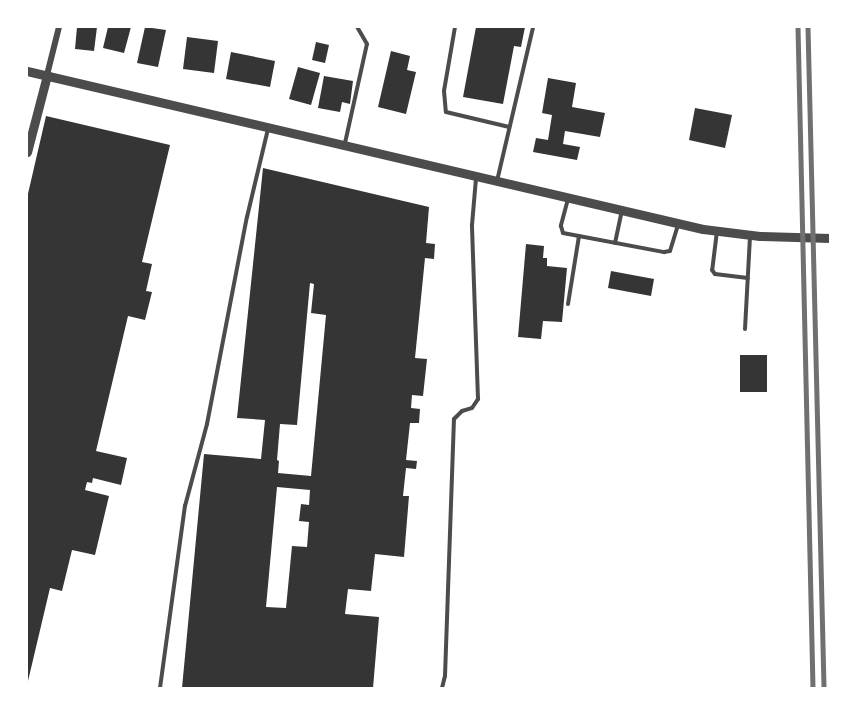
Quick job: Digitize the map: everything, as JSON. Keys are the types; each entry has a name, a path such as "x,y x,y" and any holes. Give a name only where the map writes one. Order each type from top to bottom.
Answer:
{"street":[{"path":"27,152 59,27"},
{"path":"27,71 344,147 678,223 750,235 830,238"}],"lane":[{"path":"344,147 367,44 357,27"},
{"path":"455,27 444,91 446,112 509,127"},
{"path":"496,182 533,27"},
{"path":"160,688 185,506 207,424 247,217 268,129"},
{"path":"447,688 445,676 454,419 462,411 472,408 478,399 472,225 476,177"},
{"path":"568,198 561,226 563,233 670,251 678,223"},
{"path":"615,243 622,210"},
{"path":"717,231 712,270 715,274 748,278"},
{"path":"745,329 750,235"},
{"path":"568,304 579,236"},
{"path":"442,688 445,676"}],"building":[{"path":"77,27 97,27 94,51 75,49"},
{"path":"108,27 131,27 124,53 103,48"},
{"path":"145,27 166,30 158,67 137,63"},
{"path":"476,27 525,27 521,47 514,46 503,104 463,97"},
{"path":"187,37 218,41 214,73 183,69"},
{"path":"316,42 329,45 325,63 312,60"},
{"path":"391,51 410,56 407,70 416,72 406,114 378,107"},
{"path":"231,52 275,61 270,87 226,79"},
{"path":"298,67 320,73 311,105 289,99"},
{"path":"324,76 353,81 350,104 342,102 340,112 318,108"},
{"path":"548,78 576,83 572,107 605,113 600,137 565,131 563,144 580,147 577,160 533,152 536,138 548,140 552,115 542,113"},
{"path":"695,108 732,115 725,148 689,140"},
{"path":"46,116 170,145 142,262 152,264 146,291 152,292 145,320 128,316 96,451 127,458 121,485 93,478 92,483 87,482 85,490 109,496 95,555 72,550 62,591 50,588 28,681 27,198"},
{"path":"263,168 429,207 426,243 435,244 434,259 425,258 415,358 427,359 423,396 412,395 411,408 420,409 419,423 410,423 406,460 417,461 416,469 406,468 403,496 409,496 404,557 375,554 371,591 348,589 345,614 379,617 373,688 182,688 204,454 261,459 265,420 237,418","holes":["310,283 314,284 311,313 326,315 311,476 278,473 279,461 277,460 280,424 297,425","277,487 310,490 309,505 301,504 299,521 309,522 307,547 292,546 286,608 266,607"]},
{"path":"526,244 544,246 543,258 547,258 547,266 567,268 562,322 543,321 541,339 518,337"},
{"path":"611,271 654,279 651,296 608,288"},
{"path":"740,355 767,355 767,392 740,392"}],"railway":[{"path":"798,27 813,688"},
{"path":"808,27 824,688"}]}
